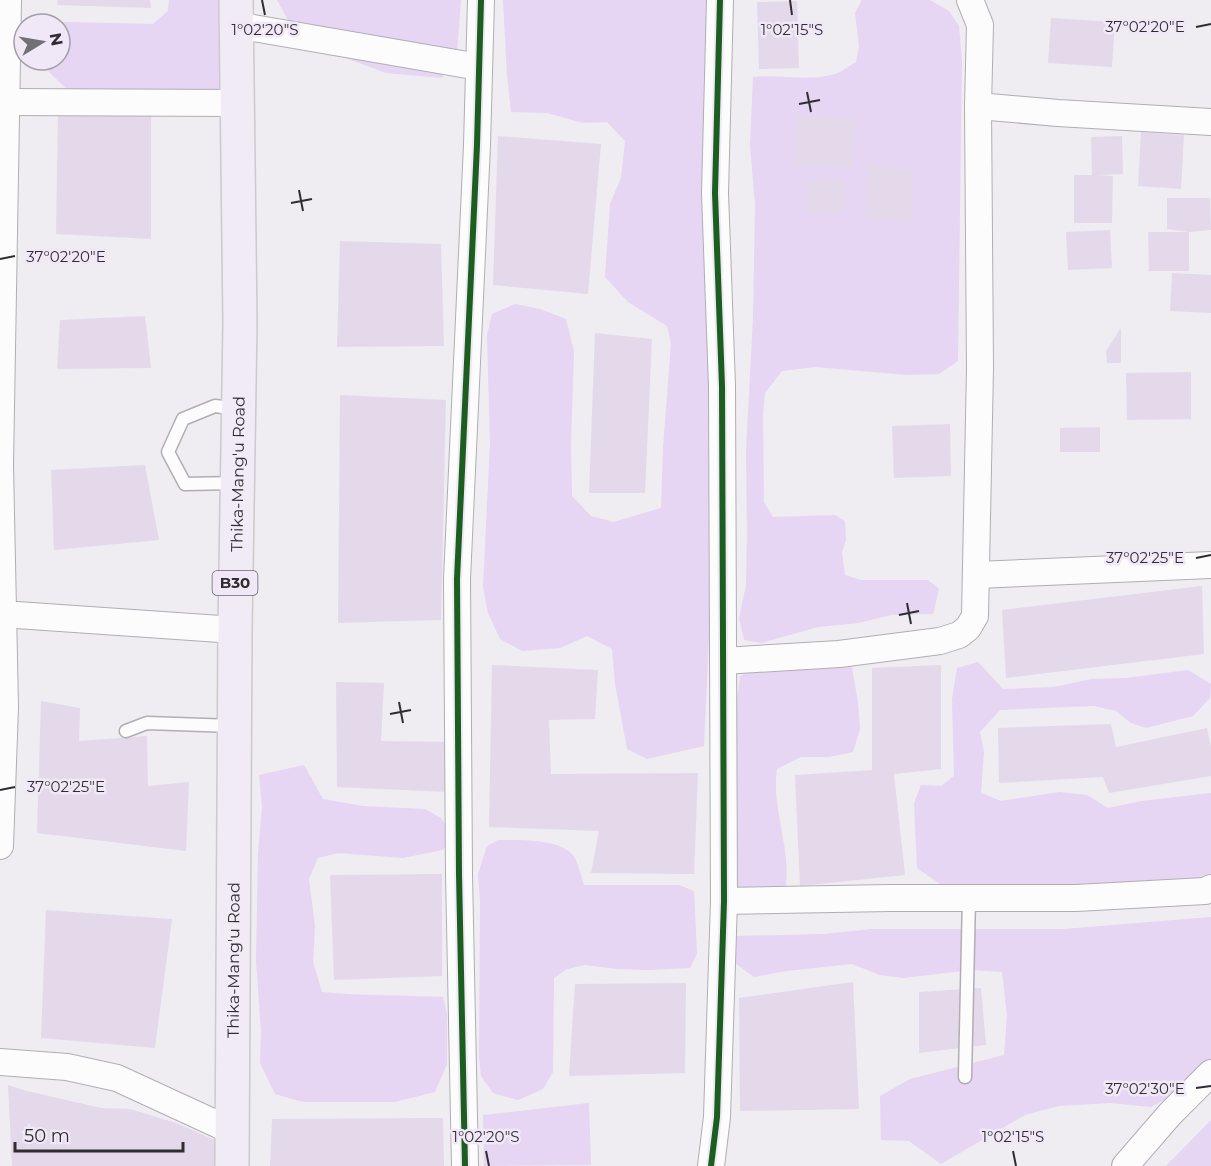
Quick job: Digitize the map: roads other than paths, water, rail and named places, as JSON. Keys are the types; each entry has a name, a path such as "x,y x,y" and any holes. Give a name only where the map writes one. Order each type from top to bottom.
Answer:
{"highway":[{"name":"Thika-Mang'u Road","path":"232,1166 234,726 240,323 236,13"}],"street":[{"path":"0,846 3,707 0,465 2,212 7,102 8,0"},
{"path":"465,1166 459,874 457,579 481,0"},
{"path":"711,1166 717,1117 724,901 722,386 716,193 720,0"},
{"path":"723,661 839,654 940,641 959,635 968,628 975,616 980,368 978,106 980,25 970,0"},
{"path":"236,13 479,67"},
{"path":"7,102 237,103"},
{"path":"978,106 1211,122"},
{"path":"977,575 1211,565"},
{"path":"2,614 235,630"},
{"path":"724,901 969,897 1076,898 1205,891 1211,888"},
{"path":"0,1062 67,1067 117,1078 232,1131"},
{"path":"1125,1166 1170,1114 1211,1073"}],"lane":[{"path":"237,483 185,484 168,453 183,419 215,406 238,409"},
{"path":"126,731 147,723 234,726"},
{"path":"965,1077 969,897"}]}
